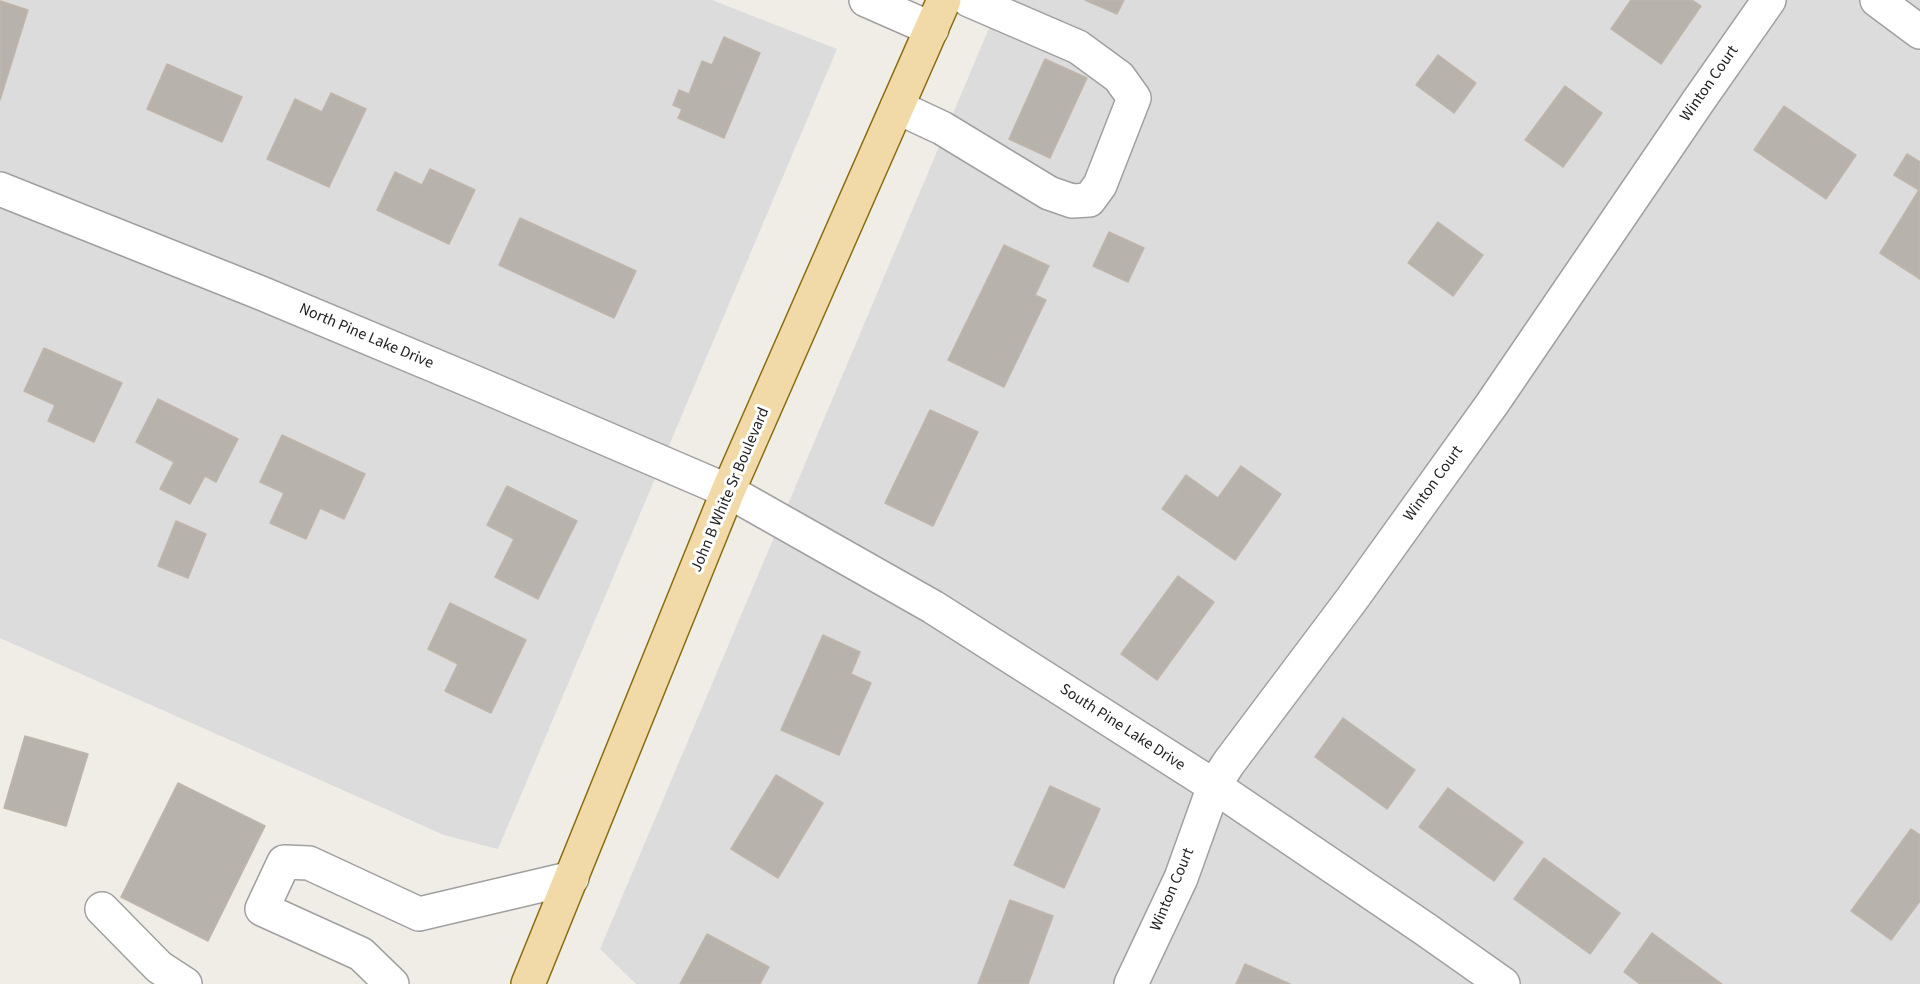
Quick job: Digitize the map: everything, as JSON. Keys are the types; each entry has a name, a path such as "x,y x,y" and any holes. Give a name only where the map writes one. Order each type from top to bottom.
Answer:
{"main road":[{"name":"John B White Sr Boulevard","path":"528,984 728,491 938,14"}],"street":[{"path":"866,0 938,14"},
{"path":"897,107 942,128 1049,193 1072,201 1089,200 1100,185 1134,98 1119,77 1078,47 969,0"},
{"name":"Winton Court","path":"1131,984 1181,878 1214,786 1228,764 1352,598 1492,404 1769,0"},
{"path":"1877,0 1920,32"},
{"name":"North Pine Lake Drive","path":"0,189 261,293 728,491"},
{"name":"South Pine Lake Drive","path":"728,491 933,607 1214,786 1503,984"},
{"path":"392,984 361,954 262,909 284,862 309,863 419,914 572,878"},
{"path":"102,909 159,967 185,984"}],"shaded area":[{"path":"0,0 712,0 837,49 498,849 444,835 0,638"},
{"path":"1001,0 1920,0 1920,984 636,984 600,949"}],"building":[{"path":"1085,0 1124,0 1117,14"},
{"path":"1631,0 1692,0 1701,6 1661,64 1611,29"},
{"path":"0,1 28,10 0,100"},
{"path":"724,37 760,53 724,138 678,118 682,109 673,105 679,90 689,94 702,61 712,65"},
{"path":"1438,55 1476,83 1454,113 1416,85"},
{"path":"1045,59 1087,78 1050,158 1009,139"},
{"path":"167,64 242,97 222,142 147,109"},
{"path":"1565,86 1602,113 1563,167 1525,140"},
{"path":"331,93 366,109 329,187 267,159 295,99 322,112"},
{"path":"1784,106 1856,155 1826,199 1754,150"},
{"path":"1907,154 1920,162 1920,279 1880,253 1919,190 1894,175"},
{"path":"430,169 475,190 449,244 377,210 395,172 422,185"},
{"path":"520,218 636,271 614,318 499,265"},
{"path":"1438,222 1483,255 1453,296 1408,263"},
{"path":"1109,232 1144,248 1128,282 1093,266"},
{"path":"1004,245 1049,266 1035,295 1046,300 1004,387 948,360"},
{"path":"44,348 122,383 94,442 48,421 55,405 24,391"},
{"path":"158,399 238,439 216,482 205,476 190,504 160,489 174,462 136,442"},
{"path":"930,410 978,432 933,526 885,503"},
{"path":"282,435 365,474 344,519 320,508 306,539 270,523 284,493 260,482"},
{"path":"1241,466 1281,494 1235,560 1162,509 1186,475 1218,498"},
{"path":"507,486 577,521 538,599 495,577 514,539 487,525"},
{"path":"176,521 206,534 188,578 158,566"},
{"path":"1178,576 1214,602 1157,680 1121,654"},
{"path":"450,603 526,640 491,713 445,691 458,664 428,649"},
{"path":"823,635 860,652 851,674 871,683 839,755 781,730"},
{"path":"1343,718 1415,770 1387,809 1315,757"},
{"path":"25,736 88,754 66,826 4,808"},
{"path":"776,775 823,803 778,878 731,849"},
{"path":"178,783 265,826 208,941 121,897"},
{"path":"1050,786 1100,809 1064,888 1014,865"},
{"path":"1448,788 1523,842 1494,881 1419,827"},
{"path":"1911,829 1920,835 1920,901 1891,940 1851,911"},
{"path":"1544,858 1620,913 1590,954 1514,899"},
{"path":"1010,900 1053,916 1028,984 978,984"},
{"path":"1652,933 1722,984 1640,984 1624,972"},
{"path":"707,934 769,967 760,984 680,984"},
{"path":"1245,964 1290,984 1236,984"}]}
